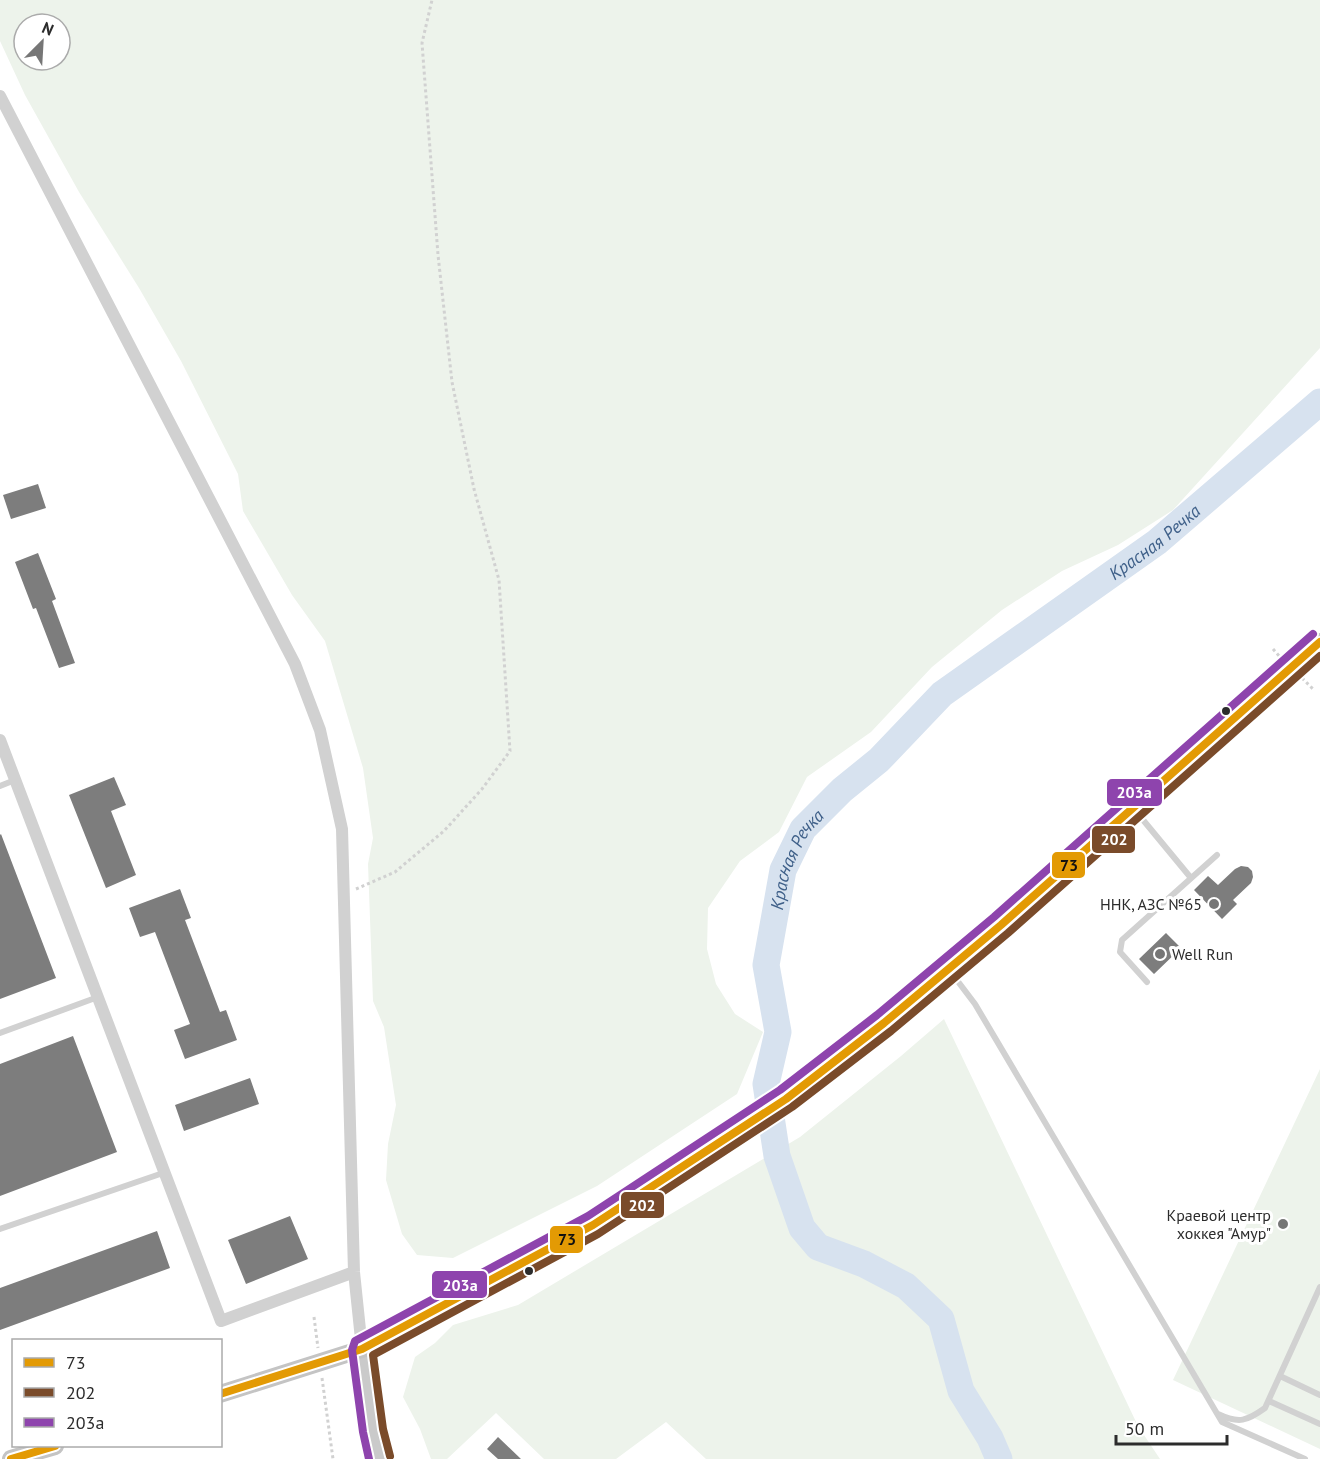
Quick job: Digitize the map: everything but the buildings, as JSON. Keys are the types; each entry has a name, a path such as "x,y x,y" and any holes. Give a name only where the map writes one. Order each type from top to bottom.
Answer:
{"main road":[{"path":"222,1393 362,1349 593,1224 786,1099 949,969 1134,809 1320,642"},
{"path":"11,1459 52,1447"}],"street":[{"path":"0,96 295,664 320,730 342,829 354,1272 373,1431 380,1459"},
{"path":"0,740 221,1321 354,1272"}],"lane":[{"path":"0,786 15,780"},
{"path":"1134,809 1191,878"},
{"path":"1147,982 1120,952 1122,940 1217,855"},
{"path":"949,969 975,1004 1222,1422 1305,1459"},
{"path":"0,1033 98,997"},
{"path":"0,1229 163,1173"},
{"path":"1218,1414 1230,1420 1249,1420 1265,1408 1320,1287"},
{"path":"1280,1376 1320,1395"},
{"path":"1269,1401 1320,1424"}],"path":[{"path":"344,895 395,872 444,831 482,789 510,751 500,580 474,489 452,382 438,255 422,43 432,0"},
{"path":"314,1317 333,1459"}],"shaded area":[{"path":"0,0 1320,0 1320,348 1173,510 1118,545 1062,571 1002,610 932,667 871,732 807,777 779,832 740,861 708,908 707,949 716,984 735,1014 763,1032 737,1094 597,1186 453,1258 417,1255 402,1234 386,1180 388,1144 396,1105 384,1027 373,1001 368,864 373,838 363,768 325,641 292,595 243,511 238,474 181,361 79,192 14,72 72,72 72,12 12,12 12,67 0,41"},
{"path":"944,1019 1138,1426 1160,1459 706,1459 666,1422 616,1459 544,1459 496,1413 447,1459 431,1459 420,1429 403,1397 415,1357 435,1343 453,1325 518,1305 800,1137"},
{"name":"Краевой центр хоккея \"Амур\"","path":"1320,1069 1320,1449 1173,1380"}],"waterway":[{"name":"Красная Речка","path":"999,1459 990,1438 961,1391 941,1319 906,1286 864,1264 818,1247 802,1228 777,1156 766,1084 778,1032 766,965 783,870 803,829 842,790 879,760 942,694 1157,542 1320,402"}],"transit line":[{"name":"203а","path":"369,1459 352,1350 355,1341 588,1216 780,1090 877,1015 994,917 1313,634"},
{"name":"73","path":"222,1393 362,1349 593,1225 786,1099 884,1023 1001,925 1320,642"},
{"name":"202","path":"390,1456 383,1429 373,1355 598,1234 792,1107 891,1031 1008,933 1320,656"},
{"name":"73","path":"11,1459 52,1447"}],"place":[{"name":"ННК, АЗС №65","path":"1214,904"},
{"name":"Well Run","path":"1160,954"},
{"name":"Краевой центр хоккея \"Амур\"","path":"1283,1224"}]}
